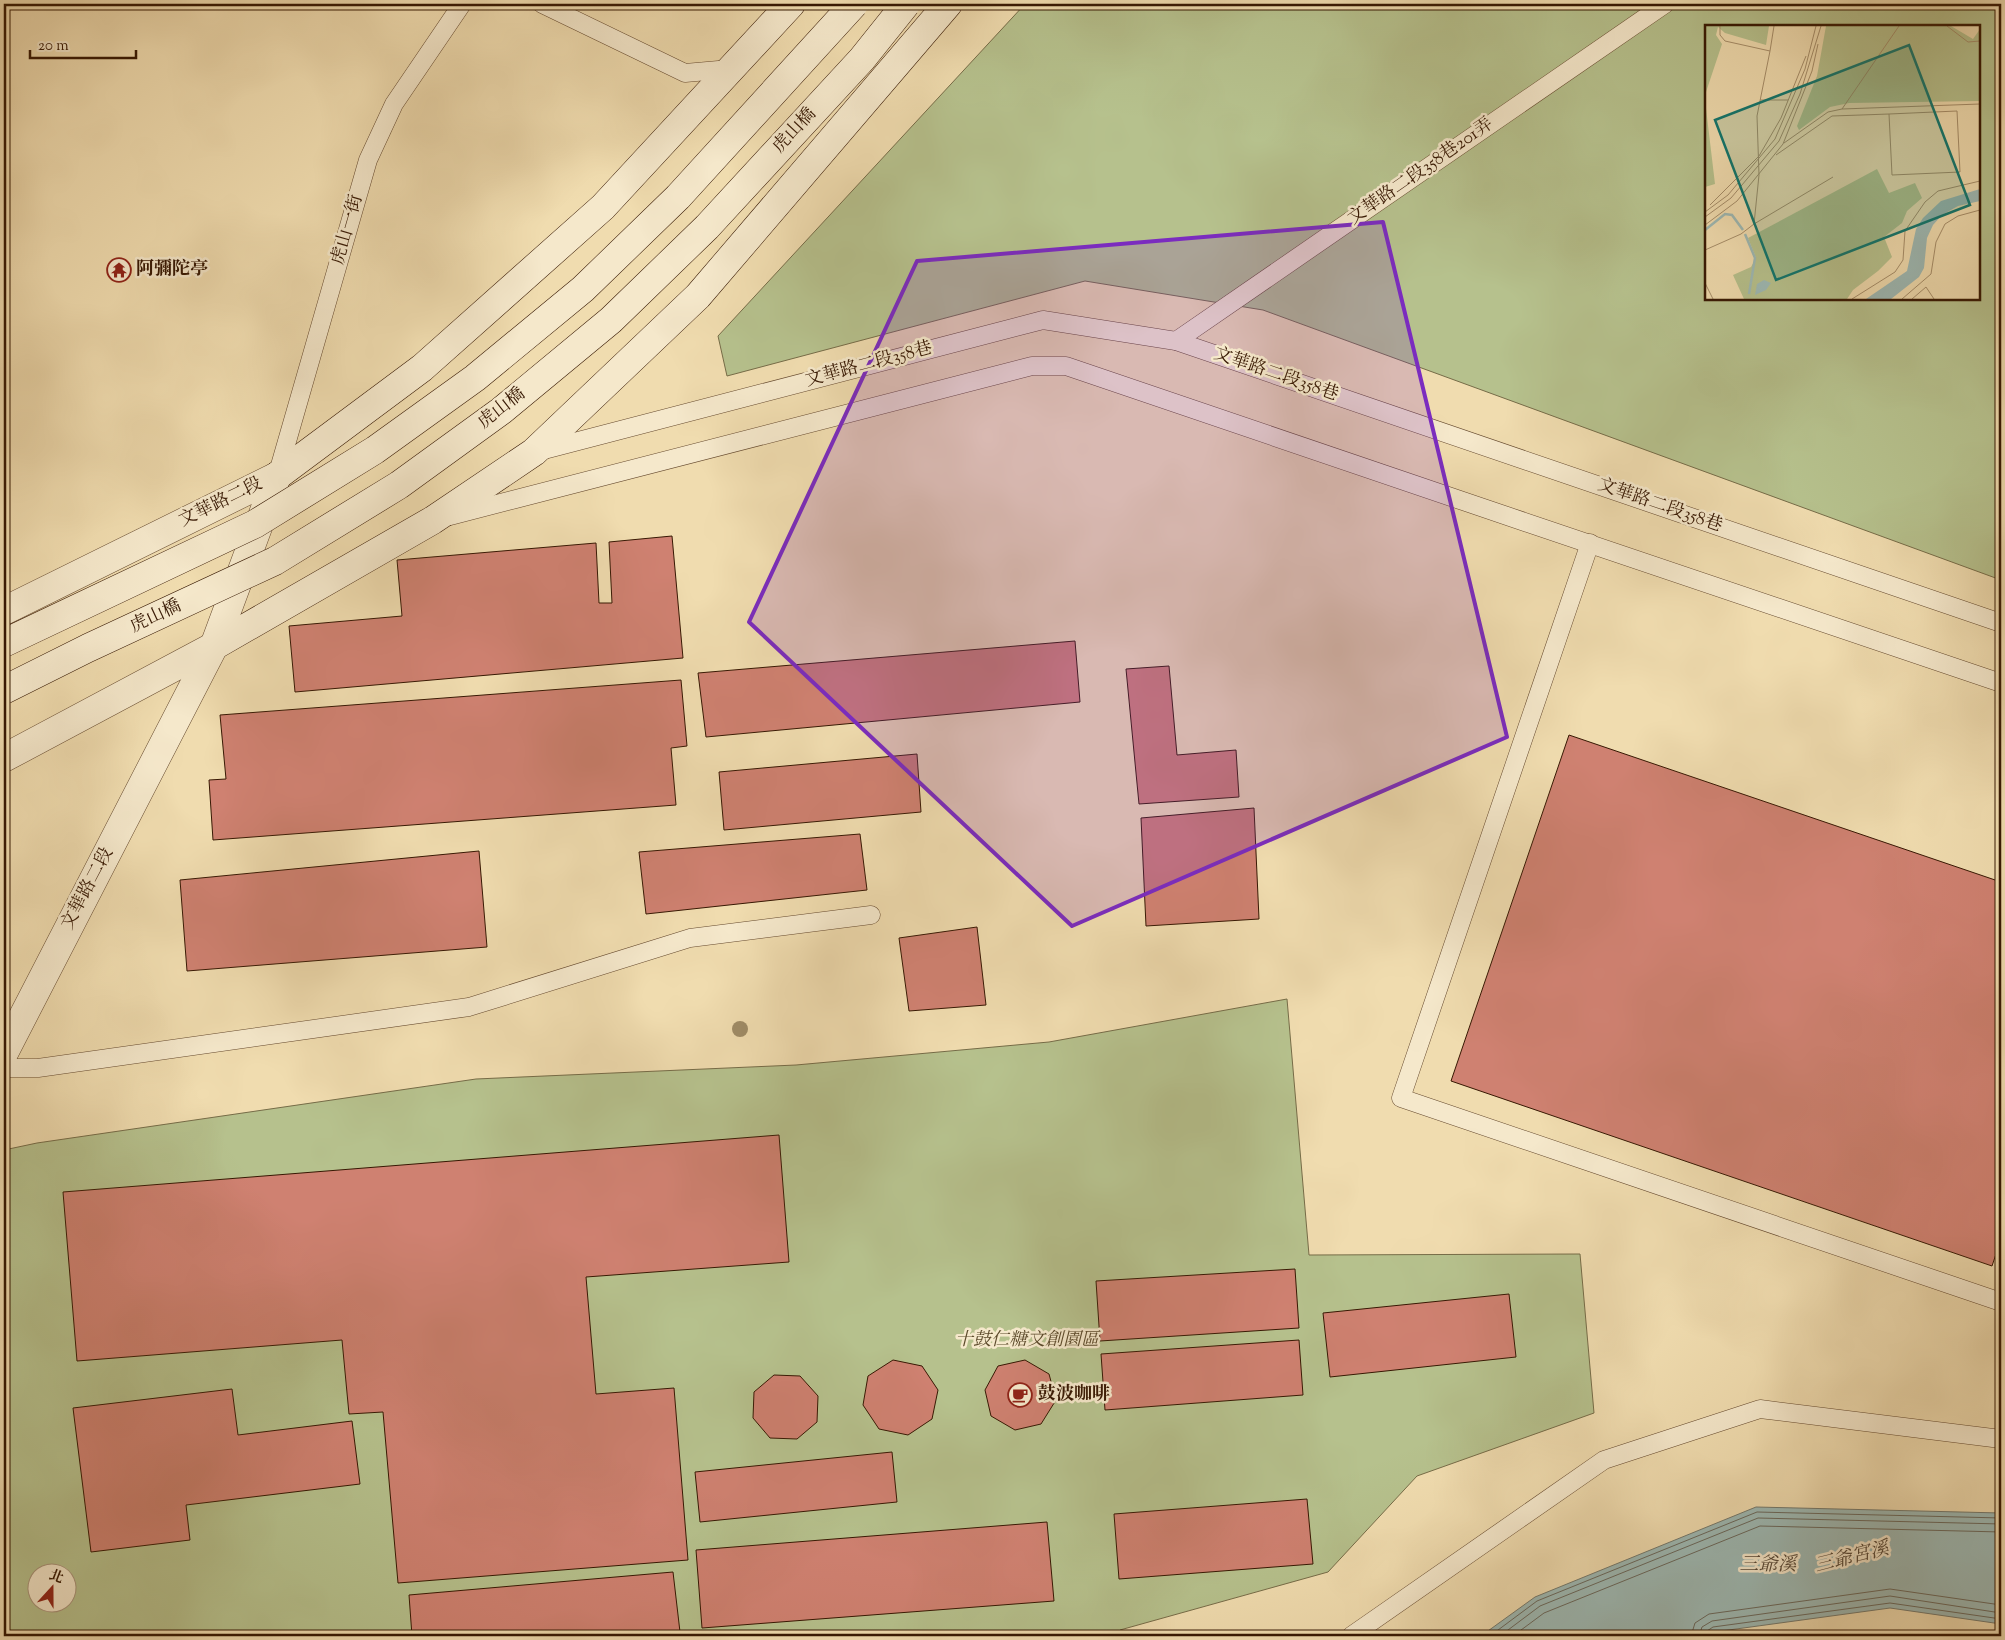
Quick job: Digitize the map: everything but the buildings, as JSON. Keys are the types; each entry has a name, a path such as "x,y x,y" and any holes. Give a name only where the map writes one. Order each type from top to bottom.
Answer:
{"street":[{"path":"277,476 422,368 603,207 791,4"},
{"path":"4,643 255,524 375,450 475,378 583,289 678,197 854,4"},
{"name":"虎山橋","path":"4,690 88,648 276,561 399,485 501,411 611,320 707,227 862,58 906,4"},
{"path":"4,758 214,646 433,520 534,452 698,296 948,4"},
{"name":"文華路二段","path":"4,612 277,476"},
{"name":"文華路二段","path":"4,1052 214,646 277,476"}],"lane":[{"name":"虎山一街","path":"277,476 368,160 394,104 462,4"},
{"path":"542,4 685,73 730,69"},
{"name":"文華路二段358巷201弄","path":"1176,341 1665,4"},
{"name":"文華路二段358巷","path":"534,452 1043,320 1176,341 2001,623"},
{"path":"433,520 1032,366 1066,366 2001,683"},
{"path":"1590,543 1401,1098 2001,1302"},
{"path":"4,1068 38,1068 469,1007 690,938 871,915"},
{"path":"1351,1636 1604,1460 1760,1409 2001,1439"}],"highlighted area":[{"path":"1383,222 1507,737 1072,926 749,622 917,261"}],"green space":[{"path":"1025,4 2001,4 2001,580 1263,310 1085,281 727,376 718,336"},
{"name":"十鼓仁糖文創園區","path":"1287,999 1309,1255 1580,1254 1594,1413 1417,1476 1328,1572 1120,1630 1119,1636 4,1636 4,1150 37,1143 476,1079 796,1065 1049,1042"}],"water":[{"name":"三爺溪","path":"1756,1507 2001,1513 2001,1624 1890,1608 1714,1632 1706,1636 1481,1636 1535,1597"}],"place":[{"name":"阿彌陀亭","path":"119,270"},
{"name":"鼓波咖啡","path":"1020,1395"}],"water label":[{"name":"三爺宮溪","path":"1852,1558"}]}
